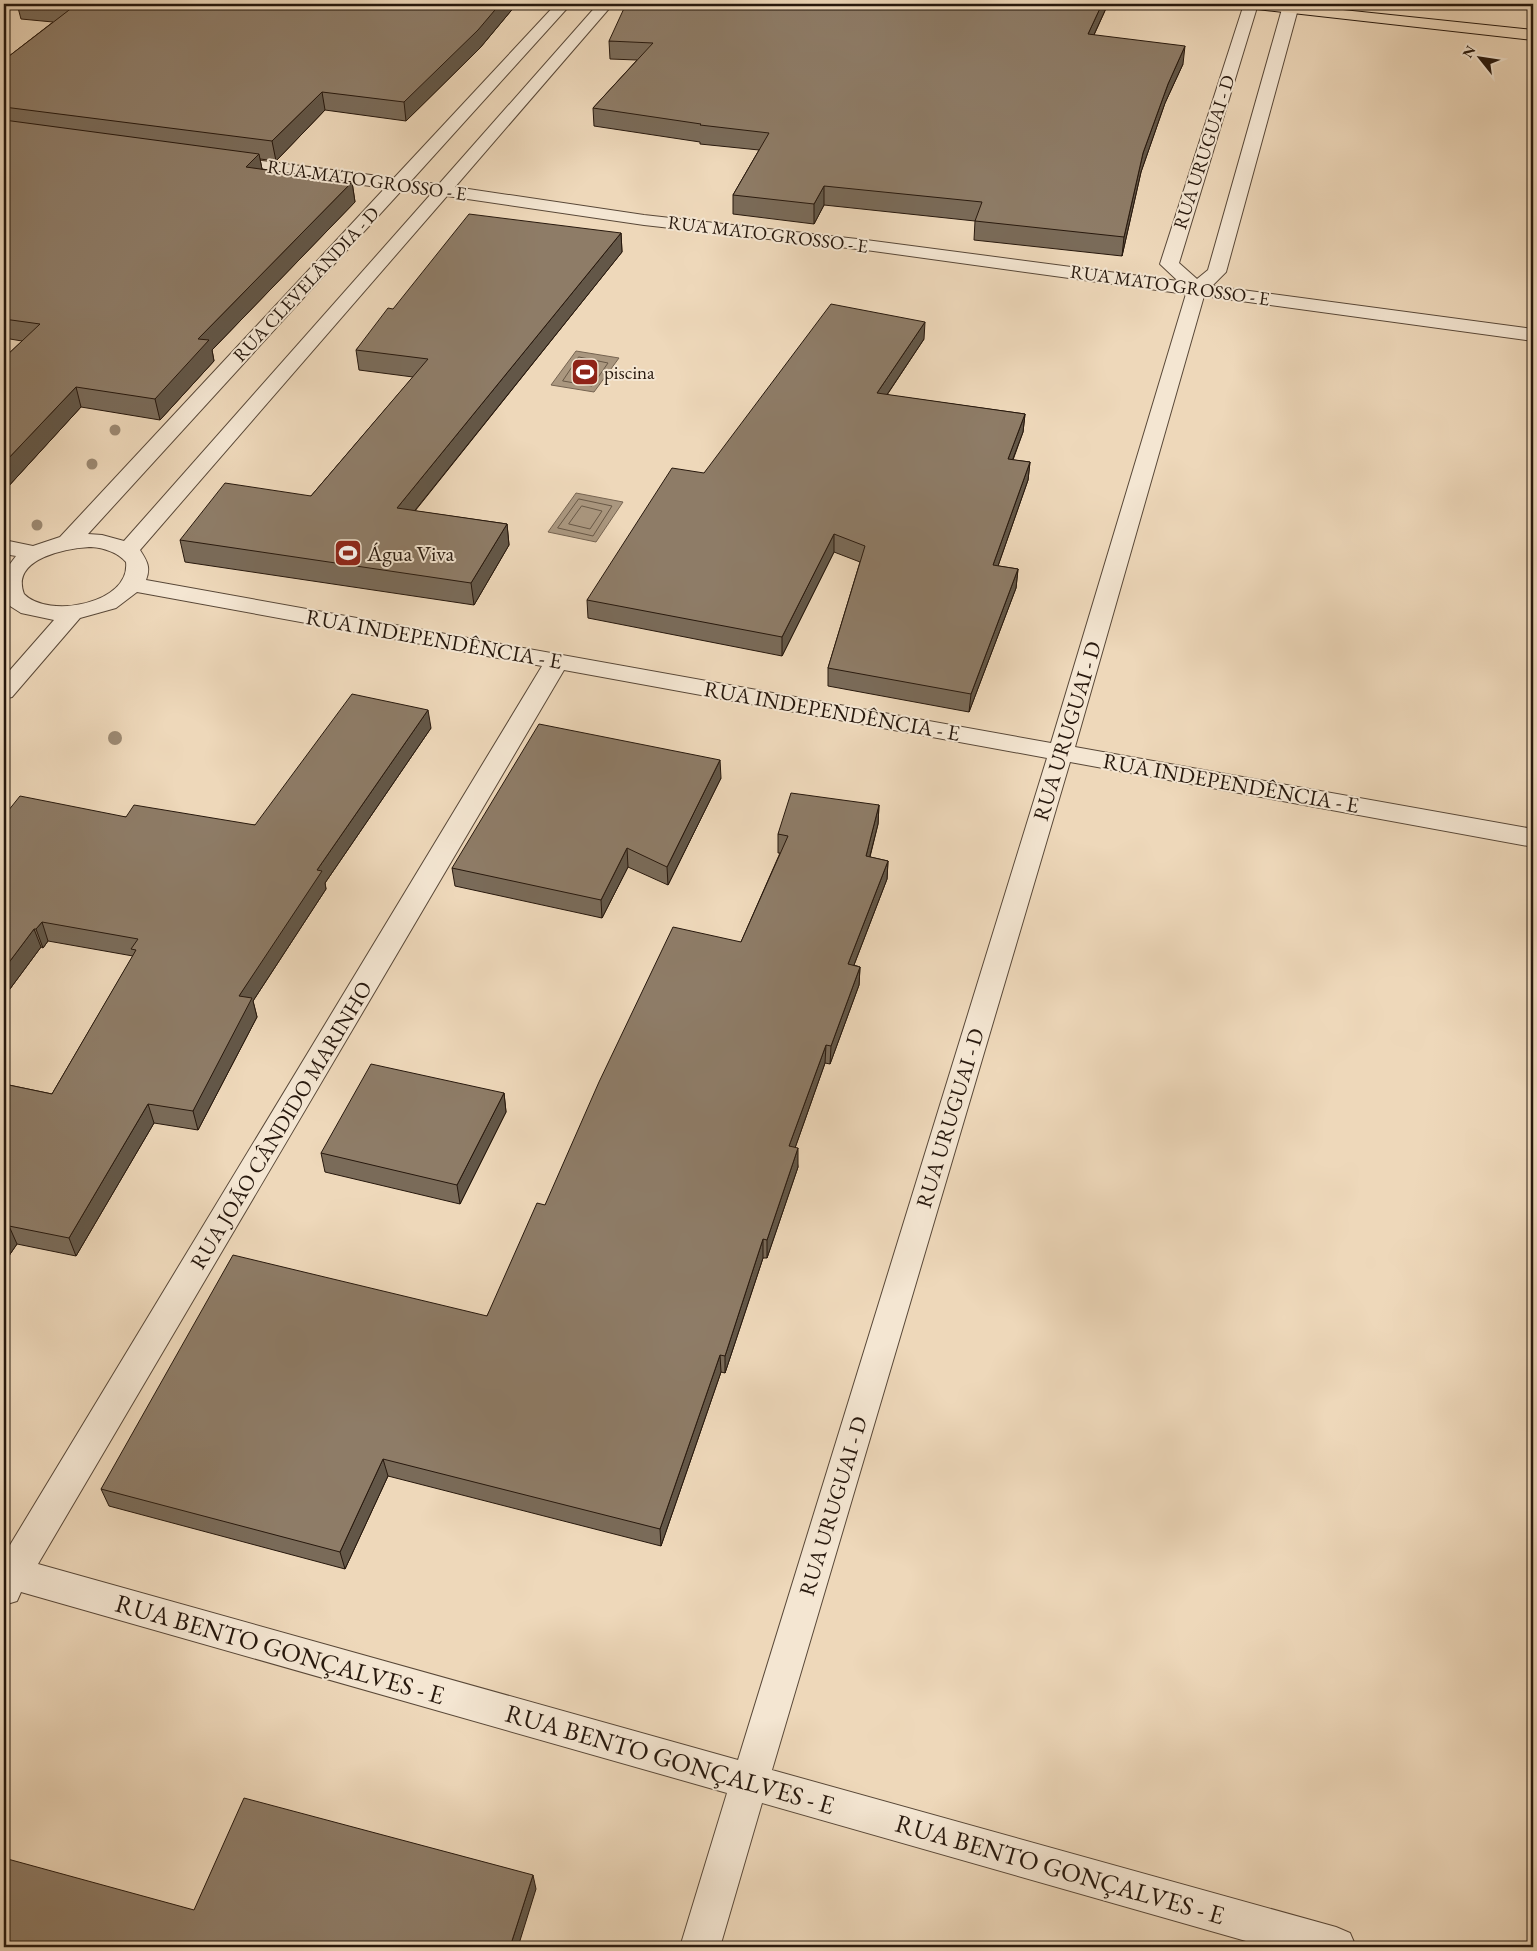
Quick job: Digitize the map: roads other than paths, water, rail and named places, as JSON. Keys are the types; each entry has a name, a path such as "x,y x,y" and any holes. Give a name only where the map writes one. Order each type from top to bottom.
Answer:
{"main road":[{"path":"1247,4 1291,6 1533,35"}],"street":[{"name":"RUA CLEVELÂNDIA - D","path":"128,550 443,190 543,51 564,4"},
{"name":"RUA CLEVELÂNDIA - D","path":"68,542 399,184 543,51 606,4"},
{"name":"RUA URUGUAI - D","path":"1197,289 1169,264 1251,4"},
{"name":"RUA URUGUAI - D","path":"700,1947 1061,752 1197,289 1217,272 1291,6"},
{"path":"1211,131 1255,135"},
{"name":"RUA MATO GROSSO - E","path":"211,160 443,190 644,220 866,245 1533,335"},
{"path":"213,385 265,394"},
{"path":"102,541 128,550 136,560 138,572 132,584 114,599 102,605 61,614 30,609 8,597 10,581 19,566 37,553 68,542 102,541"},
{"path":"4,547 37,553"},
{"name":"RUA INDEPENDÊNCIA - E","path":"132,584 1533,838"},
{"path":"4,692 73,612"},
{"name":"RUA JOÃO CÂNDIDO MARINHO","path":"7,1578 557,661"},
{"name":"RUA BENTO GONÇALVES - E","path":"7,1578 750,1782 1336,1947"}],"water":[{"name":"piscina","path":"576,351 619,358 594,392 551,385"},
{"path":"576,493 623,502 596,542 548,532"}],"place":[{"name":"piscina","path":"585,372"},
{"name":"Água Viva","path":"348,553"}]}
